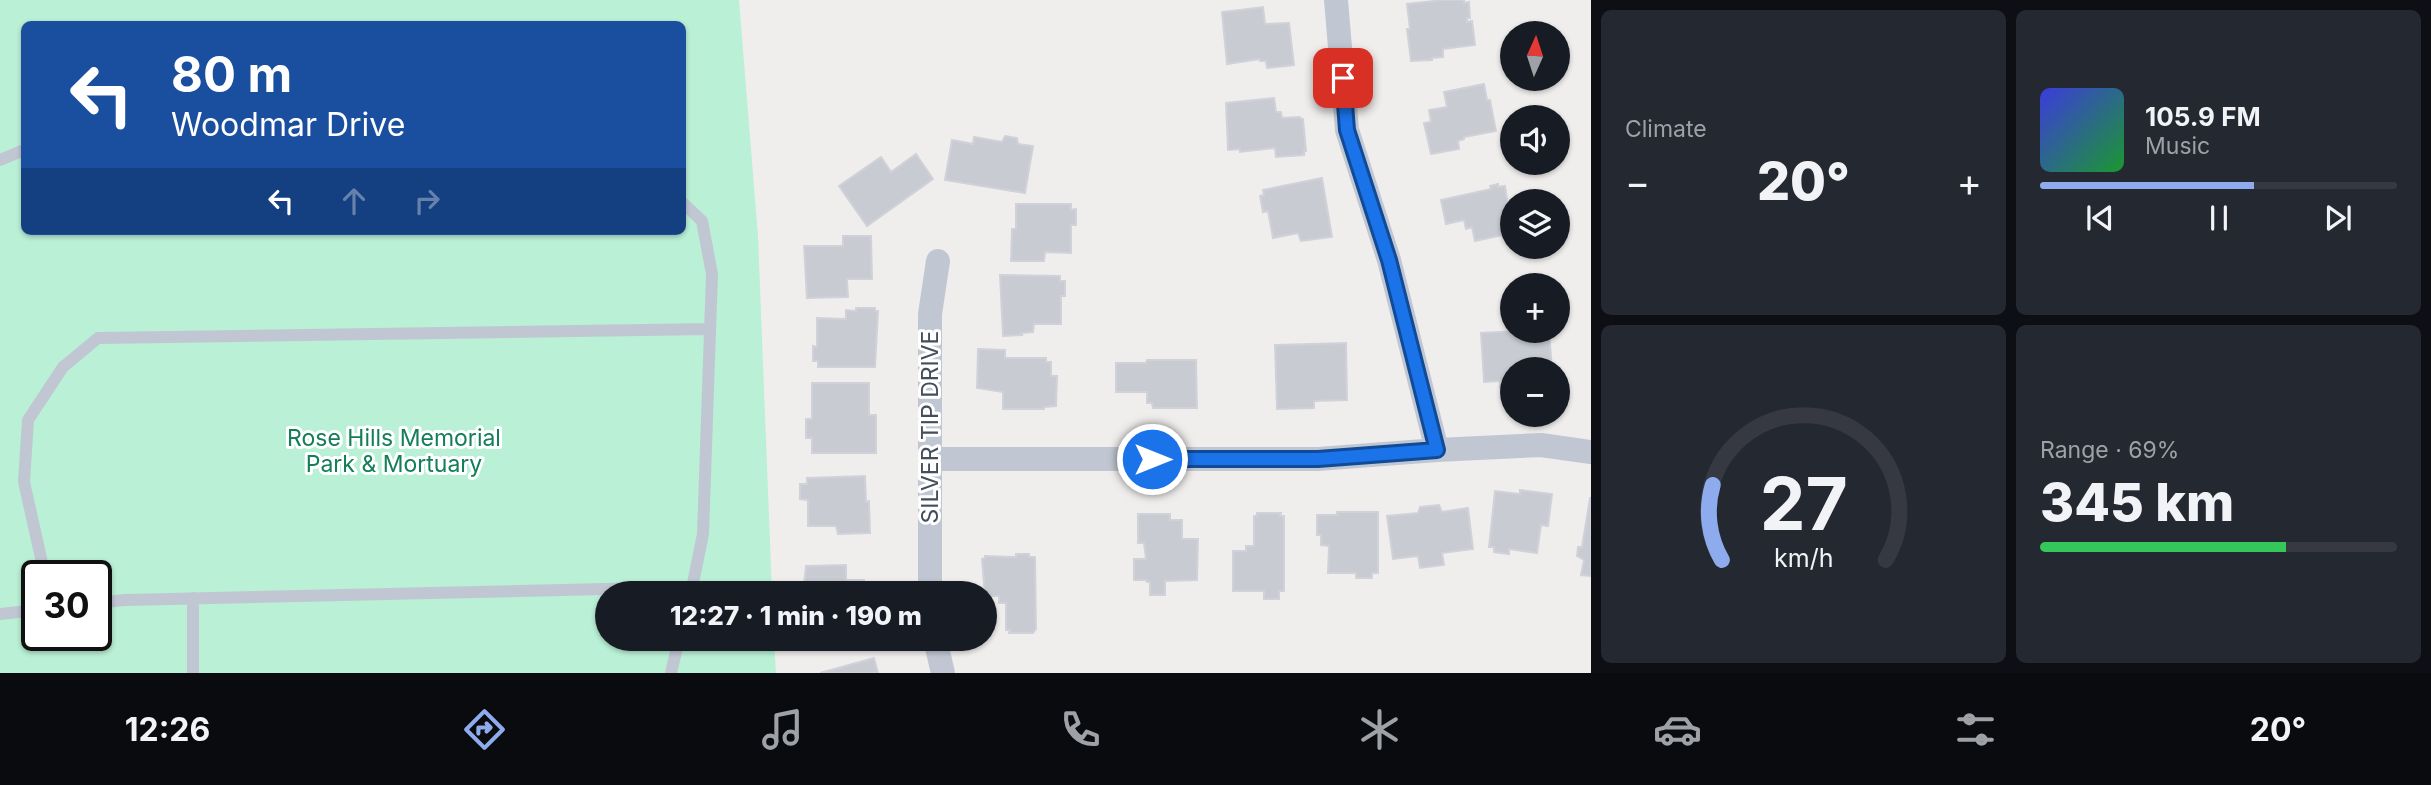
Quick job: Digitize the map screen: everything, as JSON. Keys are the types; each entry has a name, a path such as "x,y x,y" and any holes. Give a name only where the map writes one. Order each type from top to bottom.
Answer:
{"street":[{"path":"1336,0 1347,130 1389,260 1437,450"},
{"name":"SILVER TIP DRIVE","path":"930,581 930,314 938,261"},
{"path":"930,459 1318,459 1541,445 1591,452"},
{"path":"938,651 943,673"}],"lane":[{"path":"0,160 21,150"},
{"path":"686,206 702,222 712,274 703,534 694,581"},
{"path":"41,560 24,482 28,420 64,367 97,338 710,329"},
{"path":"112,602 193,598 595,592"},
{"path":"193,598 193,673"},
{"path":"0,614 21,612"},
{"path":"671,673 677,651"}],"green space":[{"name":"Rose Hills Memorial Park & Mortuary","path":"0,0 739,0 758,236 772,581 595,581 595,651 775,651 776,673 0,673"}],"building":[{"path":"1443,0 1469,2 1470,18 1467,18 1467,22 1472,21 1475,45 1443,49 1443,57 1432,60 1411,61 1407,4"},
{"path":"1263,7 1265,24 1289,23 1294,65 1267,68 1266,61 1260,59 1227,64 1222,12"},
{"path":"1484,84 1496,131 1464,137 1458,141 1459,149 1431,154 1424,123 1431,122 1429,110 1447,107 1444,92"},
{"path":"1274,98 1276,112 1281,112 1282,118 1303,119 1306,151 1304,155 1276,157 1275,148 1240,152 1240,149 1228,150 1226,103"},
{"path":"1005,136 1017,138 1018,144 1033,146 1025,193 945,180 952,140 973,144 974,137 1002,142"},
{"path":"916,154 933,179 867,226 839,186 881,157 891,172"},
{"path":"1322,178 1332,237 1301,241 1298,233 1273,238 1268,211 1263,212 1260,196 1264,195 1263,190"},
{"path":"1490,186 1505,186 1505,189 1500,189 1500,236 1475,241 1472,227 1466,229 1464,220 1446,224 1441,200 1491,189"},
{"path":"1016,204 1071,204 1071,210 1076,209 1076,225 1071,225 1071,253 1045,252 1044,261 1011,261 1012,229 1016,229"},
{"path":"843,236 871,236 872,279 847,279 848,297 807,298 804,246 843,246"},
{"path":"1000,275 1060,276 1060,281 1065,281 1065,296 1061,296 1061,324 1034,324 1033,332 1003,336"},
{"path":"856,308 875,308 875,311 878,311 875,367 818,367 818,361 813,361 813,346 817,347 817,318 846,319 846,310 856,311"},
{"path":"1500,332 1500,343 1550,343 1551,357 1500,357 1500,381 1484,382 1481,333"},
{"path":"1346,343 1347,400 1314,401 1314,408 1277,409 1275,345"},
{"path":"978,349 1005,350 1005,358 1046,358 1046,362 1051,362 1051,376 1057,376 1056,406 1044,409 1003,409 1003,392 977,388"},
{"path":"1147,360 1196,360 1197,408 1153,408 1152,403 1147,403 1147,392 1116,392 1116,363 1146,363"},
{"path":"812,383 869,383 869,415 876,415 876,453 812,453 812,438 806,438 806,419 812,419"},
{"path":"865,476 870,533 838,534 836,526 808,526 808,500 800,499 800,484 807,484 807,478"},
{"path":"1520,490 1552,494 1548,526 1541,525 1537,553 1509,549 1509,554 1494,552 1494,547 1489,547 1495,491 1520,494"},
{"path":"1590,498 1591,576 1581,575 1584,560 1577,556 1578,547 1582,547"},
{"path":"1439,505 1442,512 1468,508 1473,549 1442,553 1444,565 1420,568 1418,556 1393,559 1387,516 1418,513 1420,507"},
{"path":"1337,512 1378,512 1378,573 1372,573 1372,578 1356,578 1356,573 1328,573 1329,546 1321,545 1321,535 1317,535 1317,515 1337,515"},
{"path":"1257,513 1281,513 1280,516 1284,516 1284,591 1279,591 1279,599 1264,599 1264,591 1233,591 1233,551 1246,551 1246,546 1254,546 1254,516 1257,516"},
{"path":"1138,514 1170,514 1170,520 1182,520 1182,539 1198,539 1197,580 1165,581 1165,595 1150,595 1150,582 1134,580 1134,559 1146,559 1144,543 1138,543"},
{"path":"1016,554 1029,554 1029,557 1035,557 1036,629 1033,633 1009,633 1010,630 1006,630 1006,603 999,603 997,581 984,581 982,559 985,556 1016,557"},
{"path":"846,565 846,580 864,581 804,581 806,566"},
{"path":"874,658 878,673 820,673"}],"route":[{"path":"1152,459 1318,459 1437,450 1389,260 1347,130 1343,78"}]}
